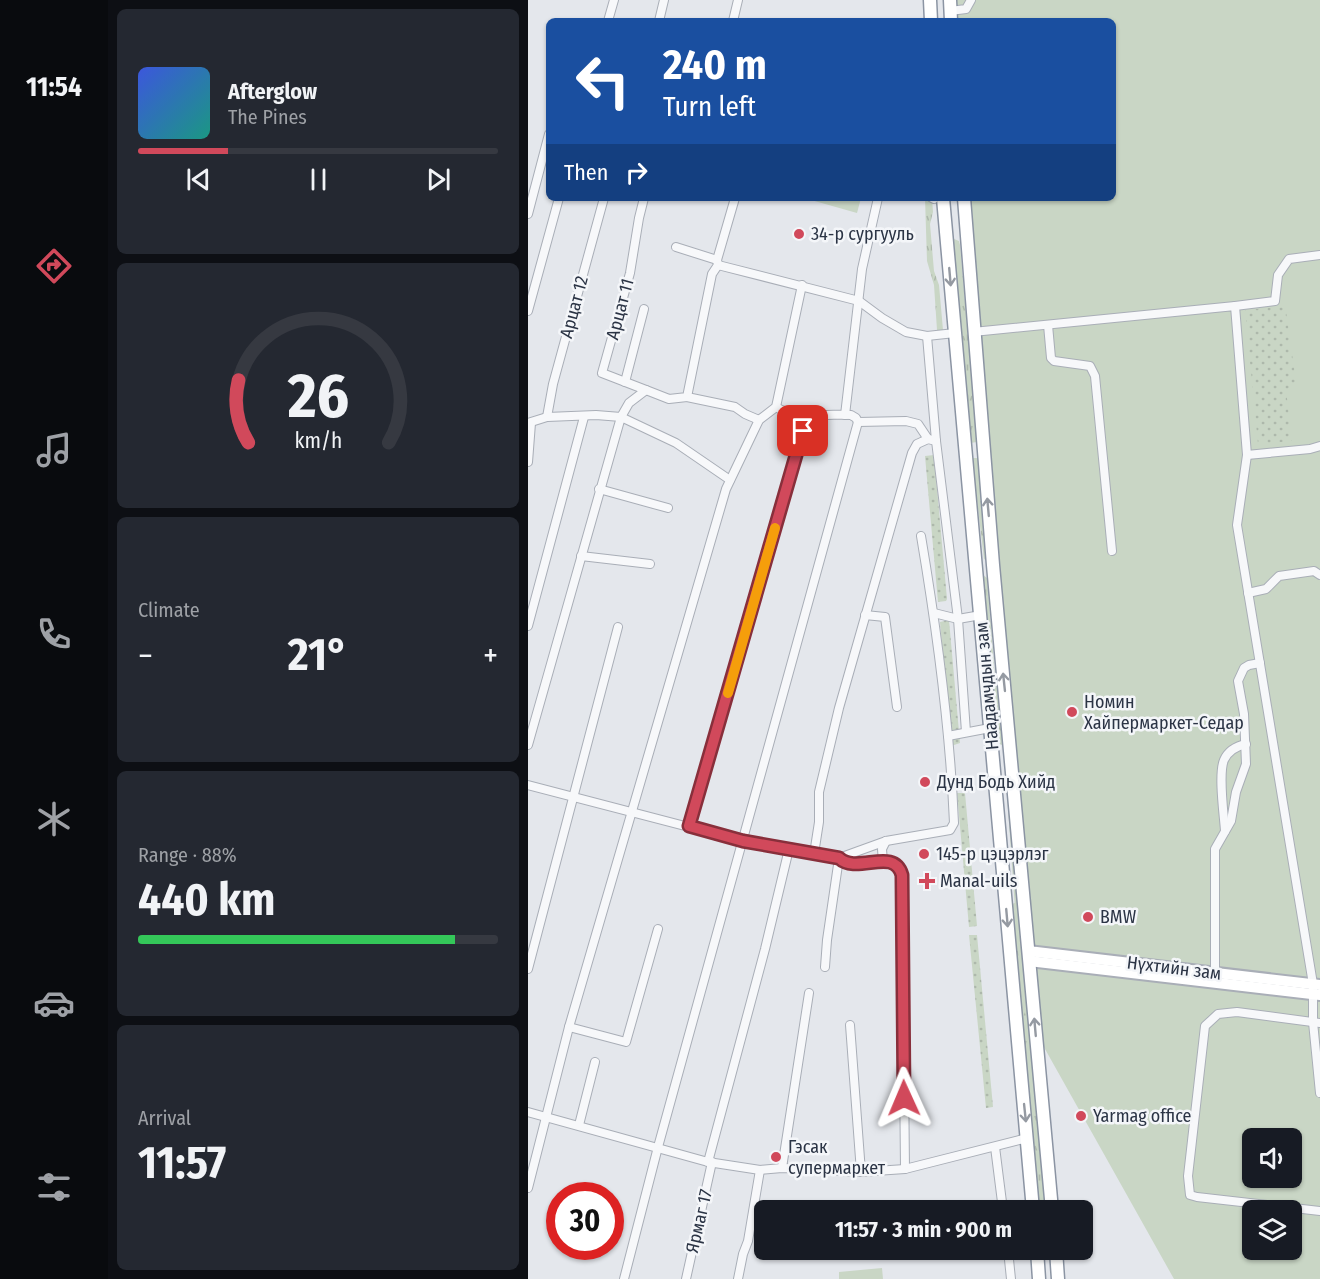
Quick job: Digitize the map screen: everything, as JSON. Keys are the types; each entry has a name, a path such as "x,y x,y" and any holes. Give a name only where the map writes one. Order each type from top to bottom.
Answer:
{"highway":[{"path":"930,0 931,18"},
{"name":"Наадамчдын зам","path":"937,201 946,240 955,333 1032,1200"},
{"name":"Наадамчдын зам","path":"964,201 993,565 1051,1200"},
{"path":"946,240 957,234 966,237"},
{"path":"977,567 993,565"},
{"path":"992,747 1000,751 1010,745"},
{"path":"997,802 1004,797 1015,799"},
{"path":"1005,896 1023,894"},
{"path":"1037,1260 1039,1279"},
{"path":"1057,1260 1058,1279"}],"main road":[{"name":"Нүхтийн зам","path":"1029,956 1316,989"},
{"name":"Нүхтийн зам","path":"1029,956 1215,973 1316,989"}],"street":[{"path":"609,18 614,0"},
{"path":"660,18 664,0"},
{"path":"734,18 738,0"},
{"path":"950,11 966,9 971,0"},
{"path":"528,214 546,145"},
{"path":"528,311 558,201"},
{"name":"Арцат 12","path":"547,417 553,384 603,201"},
{"name":"Арцат 11","path":"643,201 630,273 602,373 669,399 687,397 735,407 744,414 759,420"},
{"path":"687,397 712,274 718,262 734,201"},
{"path":"845,415 862,269 877,201"},
{"path":"676,247 718,262 859,300 882,318 906,332 927,336 955,333"},
{"path":"973,332 1275,302 1278,275 1289,259 1320,255"},
{"path":"528,1188 568,1027 726,489 759,420 776,406 802,285"},
{"path":"1235,306 1247,454 1237,525 1316,989 1320,1093"},
{"path":"625,382 644,309"},
{"path":"1048,325 1051,358 1054,361 1090,366 1095,376 1112,551"},
{"path":"927,336 932,440 958,619 966,732"},
{"path":"528,745 621,417 629,402 646,390"},
{"path":"776,406 786,412 845,415 856,418 858,422"},
{"path":"689,826 809,414"},
{"path":"528,462 530,423 547,417 596,415 621,417 676,443 730,480"},
{"path":"528,627 584,417"},
{"path":"858,422 906,421 918,424 932,440"},
{"path":"624,1279 658,1147 858,422"},
{"path":"814,854 819,822 819,792 865,615 912,453 917,444 932,440"},
{"path":"1247,454 1310,449 1320,446"},
{"path":"599,489 668,507"},
{"path":"528,785 631,814 689,826 743,841 839,858 886,841 948,831 954,823 948,736 934,613 921,536"},
{"path":"580,556 650,564"},
{"path":"1248,593 1266,589 1279,576 1314,571 1320,575"},
{"path":"934,613 958,619 981,615"},
{"path":"865,615 885,617 897,707"},
{"path":"528,969 618,627"},
{"path":"1215,973 1215,849 1231,821 1236,792 1246,764 1244,714 1238,681 1245,668 1260,663"},
{"path":"948,736 990,728"},
{"path":"1225,832 1222,779 1224,760 1236,746 1246,744"},
{"path":"883,862 882,849 886,841"},
{"name":"Ярмаг 17","path":"686,1279 710,1162 789,849"},
{"path":"839,858 844,863 855,864 896,863 902,875 905,1169"},
{"path":"825,968 839,858"},
{"path":"568,1027 626,1042 658,929"},
{"path":"782,1168 809,993"},
{"path":"1317,1022 1237,1012 1218,1014 1205,1026 1188,1176 1190,1195 1197,1197 1320,1211"},
{"path":"850,1025 861,1172"},
{"path":"579,1125 595,1062"},
{"path":"528,1112 710,1162 760,1170 782,1168 861,1172 905,1169 1027,1138"},
{"path":"995,1147 1002,1200"},
{"path":"738,1279 748,1241 760,1170"},
{"path":"1009,1260 1011,1279"}],"green space":[{"path":"952,0 1320,0 1320,1279 1174,1279 1022,1008 965,201 1116,201 1116,18 953,18"},
{"path":"815,201 860,201 857,213"},
{"path":"925,201 932,201 933,212 930,224 943,330 937,330 934,285 927,261"},
{"path":"954,239 959,241 960,245 977,442 970,443 952,242"},
{"path":"1282,307 1286,311 1296,382 1294,387 1286,390 1292,441 1258,444 1245,310"},
{"path":"934,455 947,599 938,602 925,456"},
{"path":"972,458 979,458 988,561 984,559"},
{"path":"983,575 987,578 995,678 1003,721 1004,744 1002,745 997,743"},
{"path":"949,620 960,743 951,746 940,622"},
{"path":"957,793 965,793 977,926 969,927"},
{"path":"1017,903 1046,1200 1037,1200 1011,906"},
{"path":"969,935 977,935 993,1107 986,1108"},
{"path":"882,1268 883,1279 839,1279 839,1272"}],"slow traffic":[{"path":"728,693 775,528"}],"place":[{"name":"34-р сургууль","path":"799,234"},
{"name":"Номин Хайпермаркет-Седар","path":"1072,712"},
{"name":"Дунд Бодь Хийд","path":"925,782"},
{"name":"145-р цэцэрлэг","path":"924,854"},
{"name":"Manal-uils","path":"927,881"},
{"name":"BMW","path":"1088,917"},
{"name":"Yarmag office","path":"1081,1116"},
{"name":"Гэсак супермаркет","path":"776,1157"}],"route":[{"path":"803,431 689,826 743,841 839,858 844,863 890,861 896,863 900,868 902,875 904,1098"}]}
